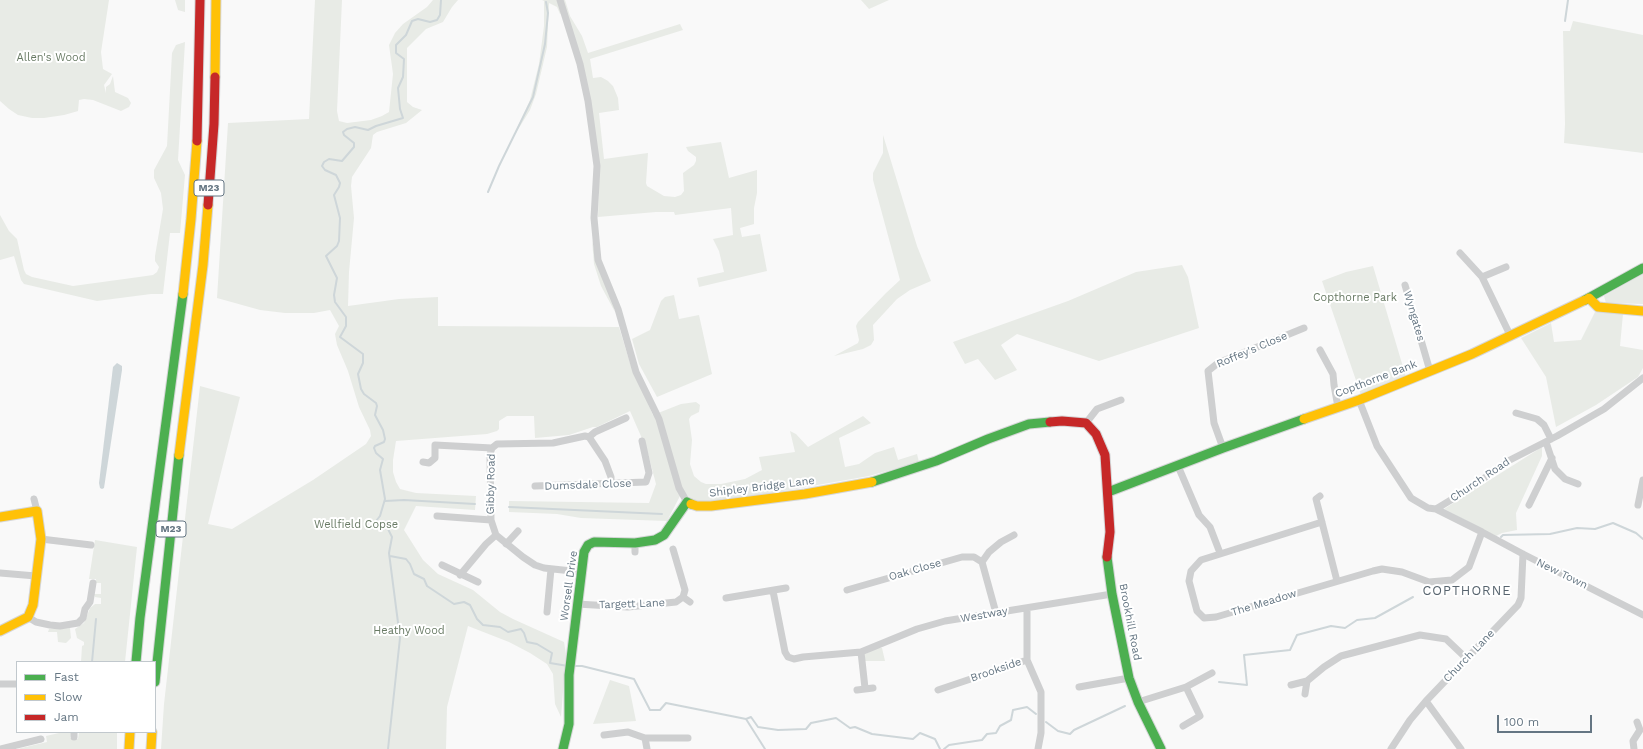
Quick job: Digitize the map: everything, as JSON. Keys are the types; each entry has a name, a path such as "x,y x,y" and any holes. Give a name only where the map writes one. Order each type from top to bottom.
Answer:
{"main road":[{"name":"M23","path":"136,661 140,618 178,336 191,218 196,143 200,0"},
{"name":"M23","path":"156,669 202,265 214,124 216,0"},
{"name":"Copthorne Bank","path":"1108,492 1223,448 1359,400 1430,371 1511,337 1589,298 1643,268"},
{"path":"1589,298 1598,307 1643,311"},
{"name":"Shipley Bridge Lane","path":"687,502 697,506 711,506 805,494 872,482 936,461 988,439 1029,424 1062,421 1086,423"},
{"path":"1086,423 1096,434 1105,455 1108,492"},
{"name":"Brookhill Road","path":"1108,492 1110,532 1107,560 1112,594 1129,678 1138,702 1161,749"},
{"name":"Worsell Drive","path":"563,749 569,724 569,675 584,552 588,545 594,542 635,547 655,540 664,535 687,502"},
{"path":"0,517 37,511 40,539 33,605 28,617 0,630"},
{"path":"129,749 130,733"},
{"path":"150,749 152,733"}],"street":[{"path":"560,0 580,64 588,101 597,166 594,218 599,262 618,309 636,372 659,419 680,488 687,502"},
{"path":"1460,253 1482,277 1511,337"},
{"path":"1482,277 1506,267"},
{"name":"Wyngates","path":"1405,285 1430,371"},
{"name":"Roffey's Close","path":"1223,448 1214,423 1208,371 1218,363 1304,328"},
{"path":"1320,354 1333,374 1338,407"},
{"name":"Church Road","path":"1436,510 1469,489 1508,461 1604,409 1643,378"},
{"path":"1086,423 1097,409 1121,400"},
{"path":"1359,400 1377,446 1398,480 1412,498 1428,508 1436,510"},
{"path":"1516,413 1538,419 1544,425 1549,440 1555,469 1565,479 1578,484"},
{"path":"423,462 429,463 434,458 432,445 492,448 497,444 553,443 585,436 589,437 596,432 626,418"},
{"path":"589,437 605,461 611,477 611,484"},
{"name":"Dumsdale Close","path":"535,486 646,482 649,473 642,441"},
{"name":"Gibby Road","path":"492,448 490,454 491,520 496,535 531,563 551,569 581,572"},
{"path":"1529,504 1552,458"},
{"path":"1178,466 1199,516 1210,528 1220,554"},
{"path":"1638,505 1643,480"},
{"path":"1316,497 1337,581"},
{"path":"34,500 37,511"},
{"name":"New Town","path":"1436,510 1643,615"},
{"name":"Gibby Road","path":"437,516 491,520"},
{"name":"The Meadow","path":"1322,522 1201,560 1191,571 1189,581 1196,608 1204,618 1216,617 1382,569 1402,572 1429,582 1452,580 1469,567 1482,532"},
{"path":"506,544 518,530"},
{"path":"996,613 982,562 989,552 1001,542 1016,534"},
{"path":"460,575 486,544 496,535"},
{"path":"40,539 91,545"},
{"path":"673,549 684,583 685,590 683,597 690,602"},
{"name":"Church Lane","path":"1391,749 1410,720 1426,701 1518,605 1521,598 1523,554"},
{"name":"Oak Close","path":"847,590 962,557 974,556 982,562"},
{"path":"442,565 460,575 478,582"},
{"path":"547,612 551,569"},
{"path":"0,573 36,576"},
{"path":"28,617 36,622 50,625 60,626 78,623 83,618 85,609 90,602 93,583"},
{"path":"726,598 786,588"},
{"name":"Westway","path":"773,590 785,652 788,657 794,659 861,652 917,629 945,621 1112,594"},
{"name":"Targett Lane","path":"577,604 628,607 647,606 676,602 683,597"},
{"name":"Brookside","path":"938,690 1027,660 1027,608"},
{"path":"1291,685 1307,681 1324,667 1341,656 1420,635 1446,638 1467,659"},
{"path":"861,652 865,688"},
{"path":"1027,660 1041,692 1041,733 1038,749"},
{"path":"1138,702 1186,687 1212,673"},
{"path":"1079,687 1129,678"},
{"path":"1305,694 1307,681"},
{"path":"0,684 16,684"},
{"path":"1183,726 1200,716 1186,687"},
{"path":"857,690 874,688"},
{"path":"1426,701 1461,749"},
{"path":"1634,749 1633,741 1640,730 1637,722"},
{"path":"604,735 628,732 645,738 688,738"},
{"path":"645,738 647,749"},
{"path":"1,749 41,740"}],"green space":[{"name":"Allen's Wood","path":"0,0 109,0 101,52 103,69 112,74 104,85 106,93 106,87 110,84 113,76 115,92 128,98 131,103 129,107 121,111 93,100 84,99 79,100 78,111 44,118 32,118 18,115 9,109 0,101"},
{"path":"175,0 185,0 185,12 178,10"},
{"path":"315,0 342,0 337,111 339,121 347,123 371,120 389,112 393,74 389,45 395,33 403,24 427,7 433,0 458,0 443,22 426,29 407,48 407,102 413,107 422,110 406,123 377,132 373,135 371,148 352,177 351,186 354,218 349,272 348,306 399,299 438,297 438,326 619,327 630,363 653,415 681,404 696,402 700,405 699,412 691,416 689,419 692,440 690,464 694,476 706,484 721,484 745,479 762,470 759,457 795,452 790,431 796,434 808,447 863,416 871,423 839,438 845,467 859,464 875,453 894,447 898,460 917,454 919,462 869,476 709,504 699,502 686,495 680,496 667,521 581,518 557,514 509,512 509,501 649,503 656,484 647,450 630,411 597,427 569,435 535,438 534,416 507,416 499,421 499,429 497,431 487,434 396,441 393,472 400,489 416,493 476,496 475,510 416,506 404,530 423,560 438,574 473,590 500,612 564,642 566,654 561,717 555,704 553,674 547,664 509,642 468,626 447,707 446,749 161,749 164,704 200,386 240,397 208,524 232,529 313,480 366,444 371,436 370,430 359,407 348,371 337,345 335,334 339,326 330,310 314,313 285,313 260,310 217,298 228,123 309,119"},
{"path":"542,0 565,0 570,16 582,36 588,53 680,24 683,30 590,59 593,78 601,77 608,81 613,86 618,98 619,110 599,113 604,159 648,153 647,186 664,196 675,197 681,195 684,191 683,173 694,165 696,161 696,157 688,151 686,147 721,142 729,178 757,170 757,193 754,208 754,224 740,228 742,237 760,234 767,271 699,287 697,278 724,272 719,251 713,239 733,235 731,208 675,215 674,212 656,212 598,217 598,155 565,12 560,14 557,7 549,3 547,47 536,94 530,110 511,141 530,100 539,64 544,26 544,1"},
{"path":"861,0 889,0 869,9"},
{"path":"1573,21 1643,35 1643,153 1564,143 1563,31 1570,31"},
{"path":"185,42 178,160 185,175 180,233 170,233 163,294 151,294 97,301 24,284 21,280 14,256 0,260 0,215 9,231 17,239 24,270 26,274 32,277 73,286 153,275 157,272 159,267 155,261 155,256 163,209 161,193 154,178 154,170 167,146 172,53 176,45"},
{"path":"883,135 917,246 931,281 910,290 897,299 873,325 874,340 871,345 863,349 834,356 858,343 859,340 856,326 858,322 900,280 873,180 873,173 883,153"},
{"path":"592,240 596,259 615,312 601,286 594,264"},
{"path":"1182,265 1188,277 1199,328 1099,361 1017,334 1001,345 1017,370 995,380 978,359 965,364 953,342 1068,301 1136,272"},
{"name":"Copthorne Park","path":"1373,266 1406,377 1361,395 1322,281 1346,272"},
{"path":"1643,274 1643,304 1606,303 1604,296"},
{"path":"674,295 679,319 699,315 712,374 657,397 639,364 632,339 650,330 661,301 665,297"},
{"path":"1595,312 1623,314 1620,346 1643,350 1643,368 1638,377 1596,405 1556,427 1546,377 1521,338 1551,323 1554,342 1581,340"},
{"path":"1542,447 1542,456 1516,513 1517,530 1502,533 1496,536 1444,509"},
{"path":"95,540 137,547 125,661 81,661 82,646 84,645 84,642 77,638 75,629 84,623 90,608 95,604 101,604 101,598 95,597 94,594 101,594 101,583 96,583 96,579 89,579"},
{"path":"70,628 71,638 66,643 58,642 57,632 48,632 49,629"},
{"path":"877,648 882,648 885,661 865,661 865,654"},
{"path":"610,680 629,686 636,721 593,724"},
{"path":"59,733 71,733 70,738 78,739 79,733 117,733 117,749 17,749 47,742 46,736"}],"shaded area":[{"path":"117,363 122,366 122,370 104,488 102,489 100,488 99,483 113,367"}],"waterway":[{"path":"388,749 400,638 389,553 392,537 388,529 376,521 380,516 385,499 380,470 383,459 376,453 374,448 375,446 384,442 385,439 383,430 375,415 377,406 376,403 364,394 361,389 358,374 363,363 363,354 340,337 346,326 346,317 335,302 334,295 337,278 326,256 337,246 339,241 340,218 334,195 340,183 336,175 325,170 322,166 324,162 329,159 342,161 354,147 354,143 344,135 343,132 347,129 355,127 368,130 403,118 400,109 398,88 403,77 404,59 396,53 396,45 406,35 412,21 418,19 430,22 437,20 440,15 441,0"},
{"path":"1565,21 1568,0"},
{"path":"488,192 533,97 545,44 548,13 546,2"},
{"path":"385,501 404,500 475,504"},
{"path":"509,507 662,514"},
{"path":"1501,537 1503,535 1550,534 1577,528 1595,529 1613,523 1636,533 1643,539"},
{"path":"390,556 406,559 414,574 424,579 427,586 454,604 464,602 470,605 477,619 483,625 500,627 508,632 521,629 527,642 537,644 552,653 550,663 568,666"},
{"path":"1219,682 1247,685 1244,655 1290,650 1297,635 1331,626 1345,628 1357,620 1375,618 1413,597"},
{"path":"92,661 96,619"},
{"path":"572,666 582,666 634,679 650,710 660,710 666,703 746,719 751,717 758,727 778,730 806,729 811,723 836,718 850,728 855,727 872,734 913,739 920,733 935,739 940,749"},
{"path":"1046,722 1058,731 1070,734 1074,730 1125,706"},
{"path":"944,749 949,745 982,740 987,734 996,733 1000,726 1011,720 1013,710 1027,707 1036,714"},
{"path":"746,719 765,749"}],"traffic: fast":[{"path":"1585,300 1643,268"},
{"path":"136,661 140,618 183,294"},
{"path":"1108,492 1304,419"},
{"path":"872,482 936,461 988,439 1029,424 1050,422"},
{"path":"156,673 179,455"},
{"path":"563,749 569,724 569,675 584,552 588,545 594,542 635,543 655,540 664,535 687,502 691,504"},
{"path":"1107,557 1112,594 1129,678 1138,702 1161,749"}],"traffic: slow":[{"path":"215,77 216,0"},
{"path":"183,294 197,141"},
{"path":"179,455 203,265 208,205"},
{"path":"1589,298 1598,307 1643,311"},
{"path":"1304,419 1359,400 1472,354 1585,300"},
{"path":"691,504 697,506 711,506 805,494 872,482"},
{"path":"0,517 37,511 41,539 33,605 28,617 0,631"},
{"path":"129,749 130,733"},
{"path":"151,749 152,733"}],"traffic: jam":[{"path":"197,141 200,0"},
{"path":"208,205 214,124 215,77"},
{"path":"1050,422 1062,421 1086,423 1096,434 1105,455 1110,532 1107,557"}],"district":[{"name":"COPTHORNE","path":"1467,591"}],"park label":[{"name":"Wellfield Copse","path":"356,525"},
{"name":"Heathy Wood","path":"409,631"}]}
